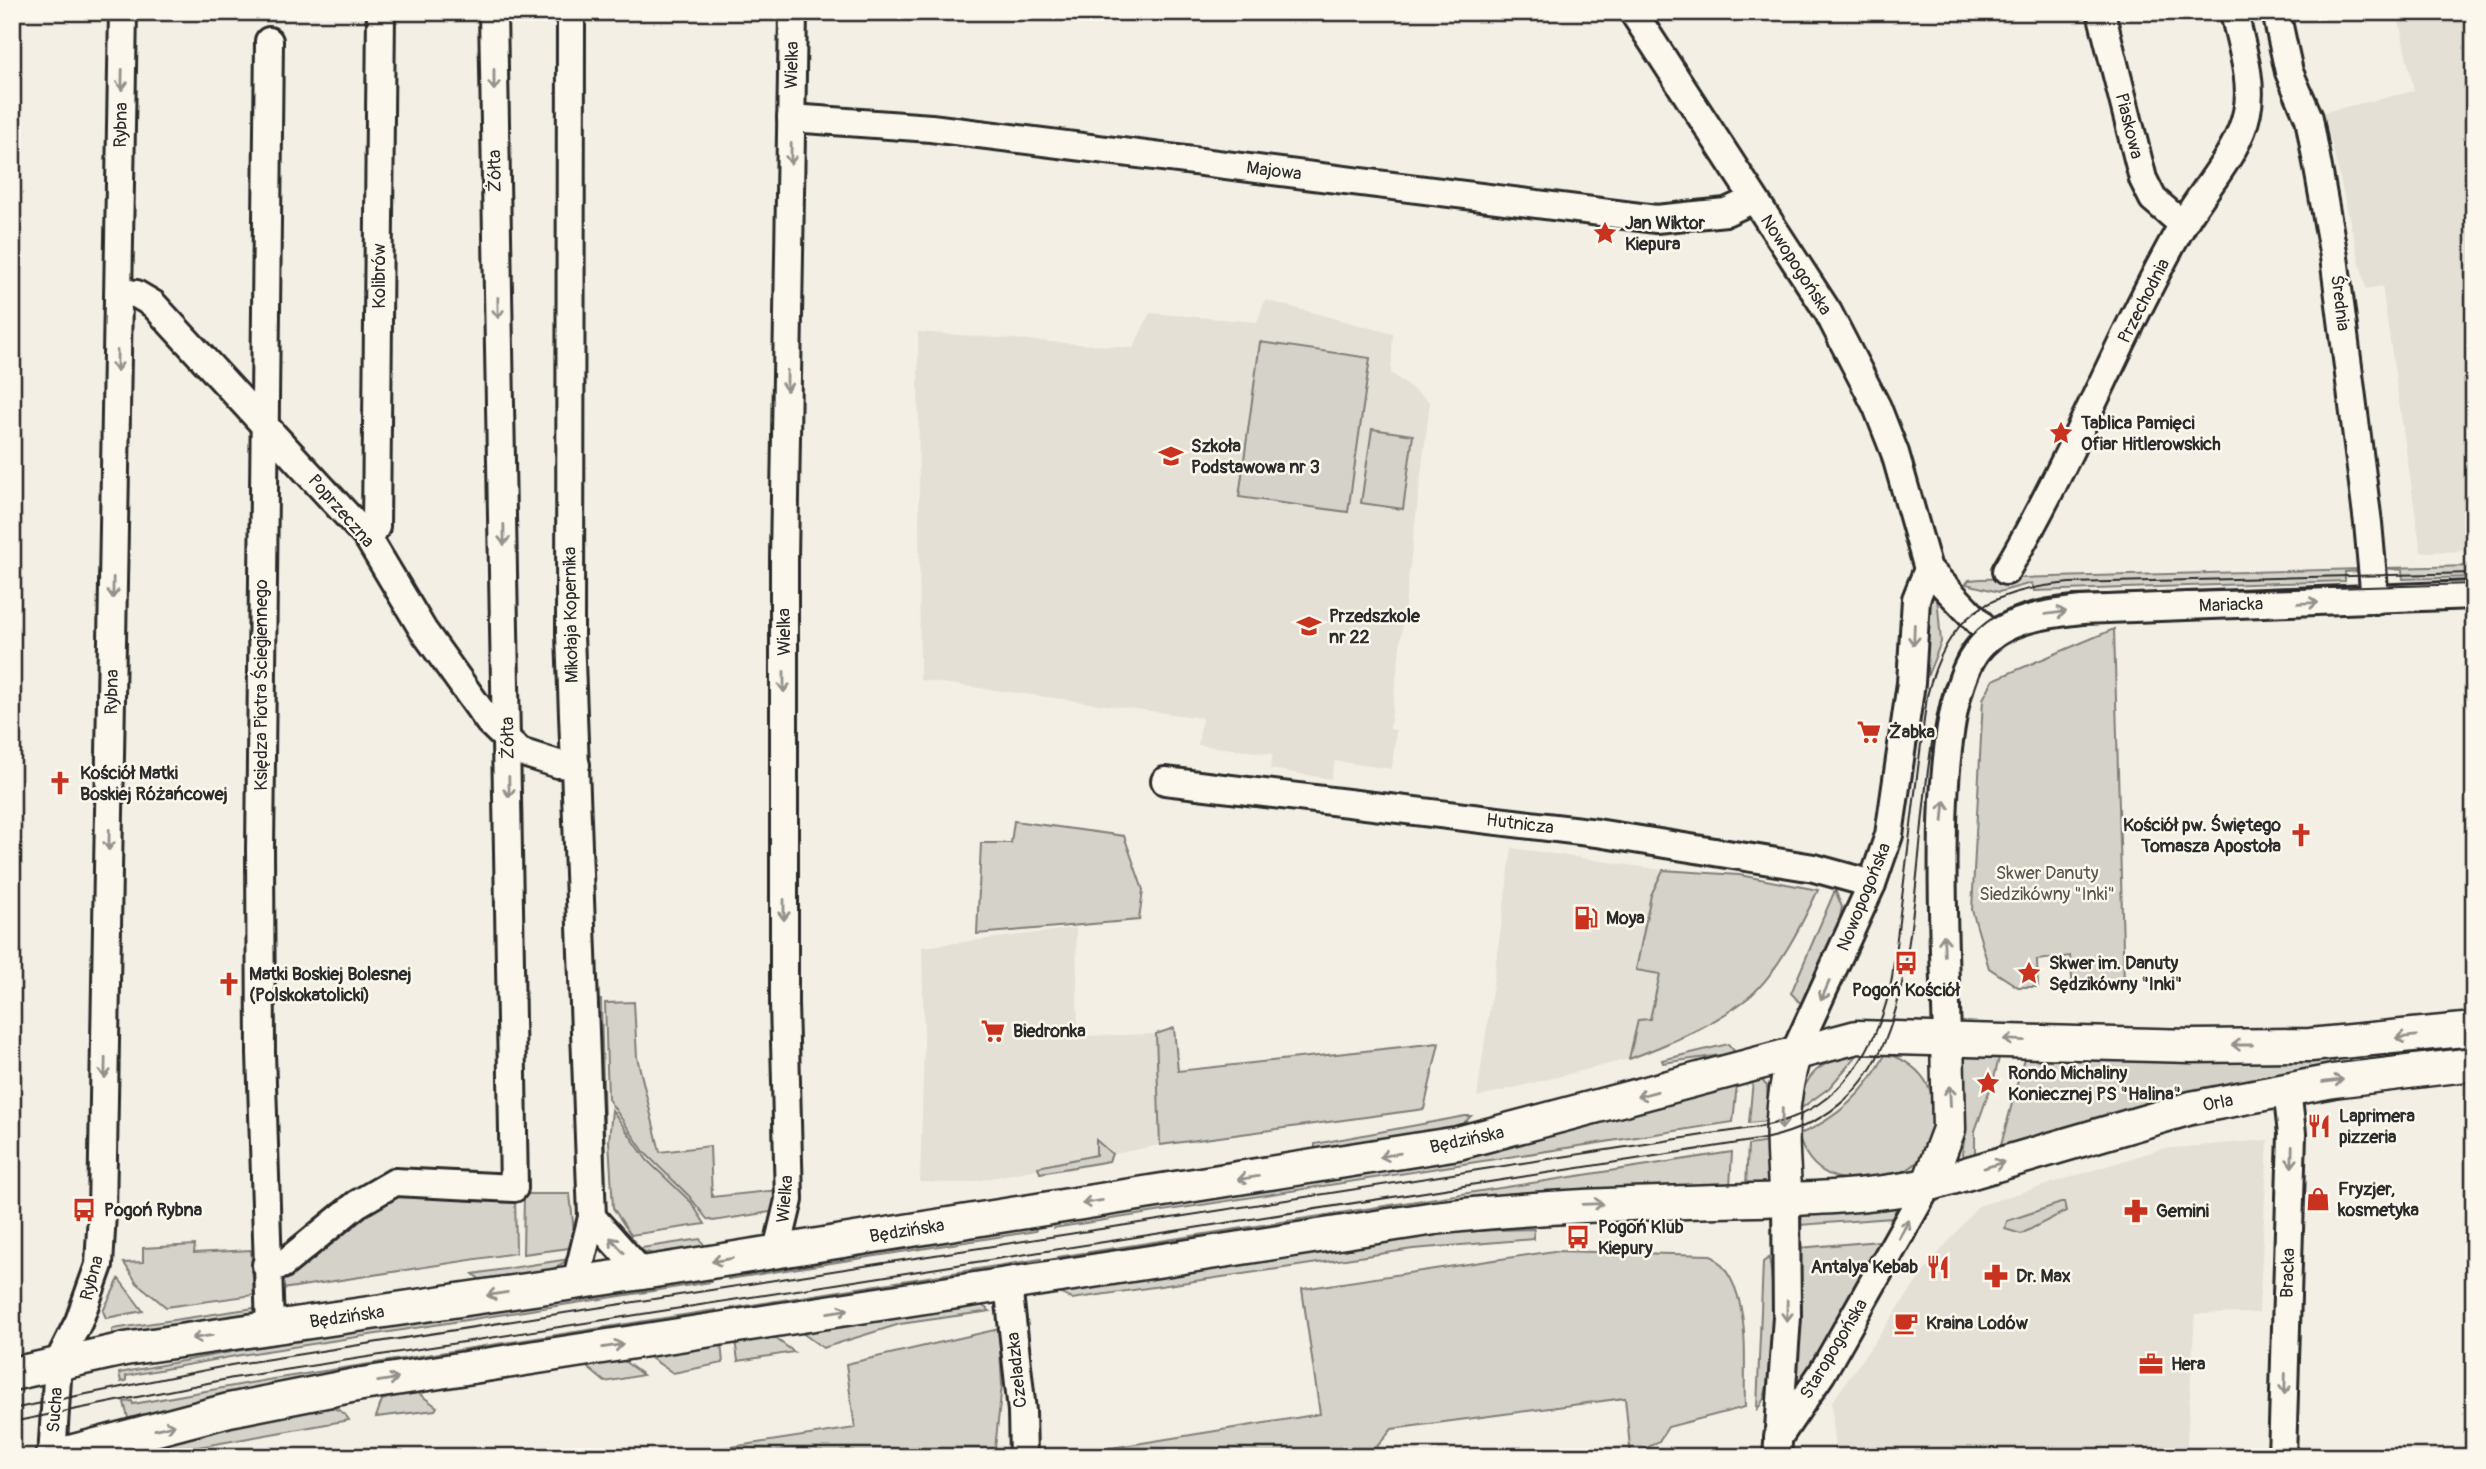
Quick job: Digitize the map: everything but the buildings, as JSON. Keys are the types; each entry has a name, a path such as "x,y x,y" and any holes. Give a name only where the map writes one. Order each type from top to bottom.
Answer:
{"street":[{"name":"Rybna","path":"58,1363 79,1321 99,1265 119,292 122,12"},
{"name":"Kolibrów","path":"368,538 376,527 381,12"},
{"name":"Żółta","path":"266,1265 282,1265 357,1203 395,1182 514,1188 509,740 493,12"},
{"name":"Mikołaja Kopernika","path":"571,12 569,520 592,1217 576,1282"},
{"name":"Wielka","path":"777,1251 789,1200 784,1003 784,558 793,12"},
{"name":"Nowopogońska","path":"1633,12 1828,312 1877,407 1928,569 1916,600 1911,683 1889,835 1872,884 1795,1052"},
{"name":"Piaskowa","path":"2101,12 2143,179 2153,199 2167,215 2182,224"},
{"name":"Średnia","path":"2276,12 2289,72 2309,118 2332,245 2368,523 2375,600"},
{"name":"Przechodnia","path":"2006,571 2182,224 2220,171 2248,111 2247,79 2236,19"},
{"name":"Księdza Piotra Ściegiennego","path":"269,41 260,863 266,1265 270,1328"},
{"name":"Majowa","path":"791,118 931,128 1656,219 1727,212 1754,199"},
{"name":"Poprzeczna","path":"119,292 136,294 153,304 368,538 456,680 489,722 520,752 558,764 576,765"},
{"path":"1928,569 1992,636 1965,669 1951,738 1942,879 1949,1129 1928,1185"},
{"name":"Mariacka","path":"1992,636 2045,614 2082,610 2474,595"},
{"name":"Hutnicza","path":"1165,781 1597,833 1814,867 1872,884"},
{"path":"1947,1037 2191,1046 2310,1045 2474,1029"},
{"name":"Będzińska","path":"12,1374 125,1349 642,1273 1458,1143 1857,1037 1947,1037"},
{"path":"52,1457 229,1410 343,1387 1435,1218 1525,1208 1786,1201 1781,1121 1784,1090 1795,1052"},
{"name":"Orla","path":"1786,1201 1888,1193 1928,1185 2179,1111 2287,1089 2474,1064"},
{"name":"Bracka","path":"2282,1457 2292,1134 2287,1089"},
{"name":"Staropogońska","path":"1777,1447 1928,1185"},
{"name":"Staropogońska","path":"1777,1447 1787,1317 1786,1201"},
{"path":"592,1217 642,1273"},
{"name":"Czeladzka","path":"1008,1284 1022,1411 1023,1457"},
{"name":"Sucha","path":"52,1457 58,1363"}],"shaded area":[{"path":"2397,12 2474,12 2474,551 2421,552 2382,286 2366,289 2324,112 2414,91"},
{"name":"Szkoła Podstawowa nr 3","path":"1265,300 1393,334 1391,373 1430,402 1390,729 1396,730 1392,769 1335,761 1331,779 1270,769 1273,754 1198,745 1202,718 920,680 918,332 1133,348 1150,313 1257,322"},
{"path":"1512,848 1663,870 1651,895 1637,970 1660,974 1650,1020 1638,1020 1629,1059 1477,1097"},
{"path":"1076,928 1078,1036 1156,1034 1160,1145 966,1183 920,1182 924,1042 922,947"},
{"path":"2268,1140 2259,1313 2195,1314 2186,1457 1835,1457 1832,1402 1928,1266 1978,1206 2161,1149"}],"green space":[{"path":"1260,342 1370,358 1348,512 1239,497"},
{"path":"1372,429 1413,435 1403,509 1361,503"},
{"path":"2474,566 2474,577 2403,579 2402,570 2384,568"},
{"path":"2361,569 2345,572 2345,581 2034,591 2032,583 1999,592 1966,584 1969,580 1981,579"},
{"path":"1937,596 1941,642 1927,677 1922,677 1926,606 1930,599"},
{"name":"Skwer Danuty Siedzikówny \"Inki\"","path":"2114,629 2124,984 2073,988 2070,956 2037,960 2038,987 2018,987 1989,968 1972,910 1983,699 1993,680"},
{"path":"1014,821 1124,836 1143,890 1139,920 977,934 981,843 1011,843"},
{"path":"1663,870 1739,875 1818,890 1779,962 1748,998 1691,1033 1629,1059 1638,1020 1650,1019 1660,974 1636,970 1651,895"},
{"path":"1835,890 1842,907 1839,922 1801,1004 1791,993"},
{"path":"595,1000 601,1000 606,1206 604,1203"},
{"path":"634,1002 637,1057 660,1152 710,1146 712,1197 779,1190 777,1211 713,1221 707,1219 689,1196 645,1153 608,1099 605,1003"},
{"path":"1174,1028 1178,1071 1439,1043 1424,1109 1160,1145 1156,1034"},
{"path":"1728,1044 1736,1053 1663,1063 1662,1060"},
{"path":"1859,1053 1829,1088 1796,1112 1804,1087 1816,1071 1833,1061"},
{"path":"1886,1053 1912,1066 1928,1086 1933,1098 1933,1125 1923,1155 1906,1171 1883,1178 1850,1180 1828,1174 1810,1159 1798,1135 1826,1121 1850,1102 1870,1080"},
{"path":"1966,1053 2000,1054 1994,1078 1986,1076 1983,1086 1990,1089 1975,1131 1975,1155 1965,1159 1962,1154 1965,1135 1963,1056"},
{"path":"2025,1054 2334,1058 2334,1067 2166,1103 2000,1149"},
{"path":"1760,1078 1767,1086 1768,1121 1749,1123 1753,1080"},
{"path":"1737,1084 1733,1122 1054,1228 1052,1222 1320,1182 1450,1159 1574,1130"},
{"path":"612,1110 647,1160 691,1202 705,1224 631,1235 613,1208 609,1141"},
{"path":"1471,1116 1460,1127 1341,1149 1315,1149 1315,1144"},
{"path":"1096,1140 1112,1154 1109,1161 1040,1173 1038,1167 1096,1155"},
{"path":"1769,1142 1769,1185 1746,1186 1748,1145"},
{"path":"1732,1152 1730,1186 1498,1197 1058,1262 1057,1257"},
{"path":"515,1191 516,1253 282,1289 281,1270 376,1199 444,1192"},
{"path":"524,1194 570,1194 574,1233 569,1248 523,1254"},
{"path":"2064,1202 2066,1211 2021,1234 2005,1229 2007,1221"},
{"path":"1897,1207 1892,1218 1800,1225 1802,1216 1807,1214"},
{"path":"1035,1225 1036,1231 728,1279 727,1273"},
{"path":"1534,1229 1534,1239 1413,1249 1072,1299 1061,1294 1062,1290 1297,1251 1416,1236"},
{"path":"700,1239 706,1248 657,1255 635,1249"},
{"path":"1880,1241 1793,1401 1799,1248"},
{"path":"195,1245 194,1253 251,1250 254,1295 166,1307 137,1283 124,1263 143,1262 143,1248"},
{"path":"1554,1251 1711,1255 1725,1269 1740,1305 1745,1346 1745,1407 1668,1427 1659,1441 1631,1457 1625,1398 1392,1429 1368,1457 1056,1457 1320,1414 1302,1289"},
{"path":"1769,1258 1773,1313 1771,1361 1768,1382 1757,1409 1763,1262"},
{"path":"569,1259 550,1271 483,1282 473,1274"},
{"path":"1041,1259 1042,1265 733,1313 732,1308"},
{"path":"710,1275 711,1282 241,1355 126,1376 126,1381 121,1382 119,1373 295,1340"},
{"path":"119,1279 143,1311 106,1318 103,1311"},
{"path":"980,1304 990,1311 900,1324 823,1348 798,1330"},
{"path":"261,1307 257,1315 113,1339 112,1329"},
{"path":"716,1310 717,1316 250,1390 129,1422 124,1402 132,1401 133,1404 273,1379"},
{"path":"999,1329 1002,1385 994,1457 666,1457 855,1428 846,1364"},
{"path":"771,1335 794,1352 738,1361 735,1340"},
{"path":"721,1343 723,1363 673,1373 645,1354"},
{"path":"620,1358 643,1375 605,1382 583,1364"},
{"path":"414,1390 437,1407 435,1410 376,1417 382,1400"},
{"path":"313,1407 338,1410 349,1420 136,1457 134,1448"}],"tram line":[{"path":"12,1409 231,1365 1770,1125 1789,1119 1810,1109 1845,1081 1859,1063 1880,1022 1892,978 1927,696 1946,645 1959,626 1975,612 2015,592 2069,583 2474,573"},
{"path":"12,1422 233,1378 1764,1139 1806,1125 1838,1106 1863,1080 1881,1051 1894,1017 1909,942 1927,776 1940,701 1958,654 1986,623 2024,604 2073,595 2474,584"}],"place":[{"name":"Jan Wiktor Kiepura","path":"1605,233"},
{"name":"Tablica Pamięci Ofiar Hitlerowskich","path":"2061,433"},
{"name":"Szkoła Podstawowa nr 3","path":"1171,456"},
{"name":"Przedszkole nr 22","path":"1309,626"},
{"name":"Żabka","path":"1869,732"},
{"name":"Kościół Matki Boskiej Różańcowej","path":"60,783"},
{"name":"Kościół pw. Świętego Tomasza Apostoła","path":"2301,835"},
{"name":"Moya","path":"1586,918"},
{"name":"Pogoń Kościół","path":"1906,963"},
{"name":"Skwer im. Danuty Sędzikówny \"Inki\"","path":"2029,973"},
{"name":"Matki Boskiej Bolesnej (Polskokatolicki)","path":"229,984"},
{"name":"Biedronka","path":"993,1031"},
{"name":"Rondo Michaliny Koniecznej PS \"Halina\"","path":"1988,1083"},
{"name":"Laprimera pizzeria","path":"2319,1126"},
{"name":"Fryzjer, kosmetyka","path":"2318,1199"},
{"name":"Pogoń Rybna","path":"84,1210"},
{"name":"Gemini","path":"2136,1211"},
{"name":"Pogoń Klub Kiepury","path":"1578,1237"},
{"name":"Antalya Kebab","path":"1938,1267"},
{"name":"Dr. Max","path":"1996,1276"},
{"name":"Kraina Lodów","path":"1906,1323"},
{"name":"Hera","path":"2151,1364"}]}
